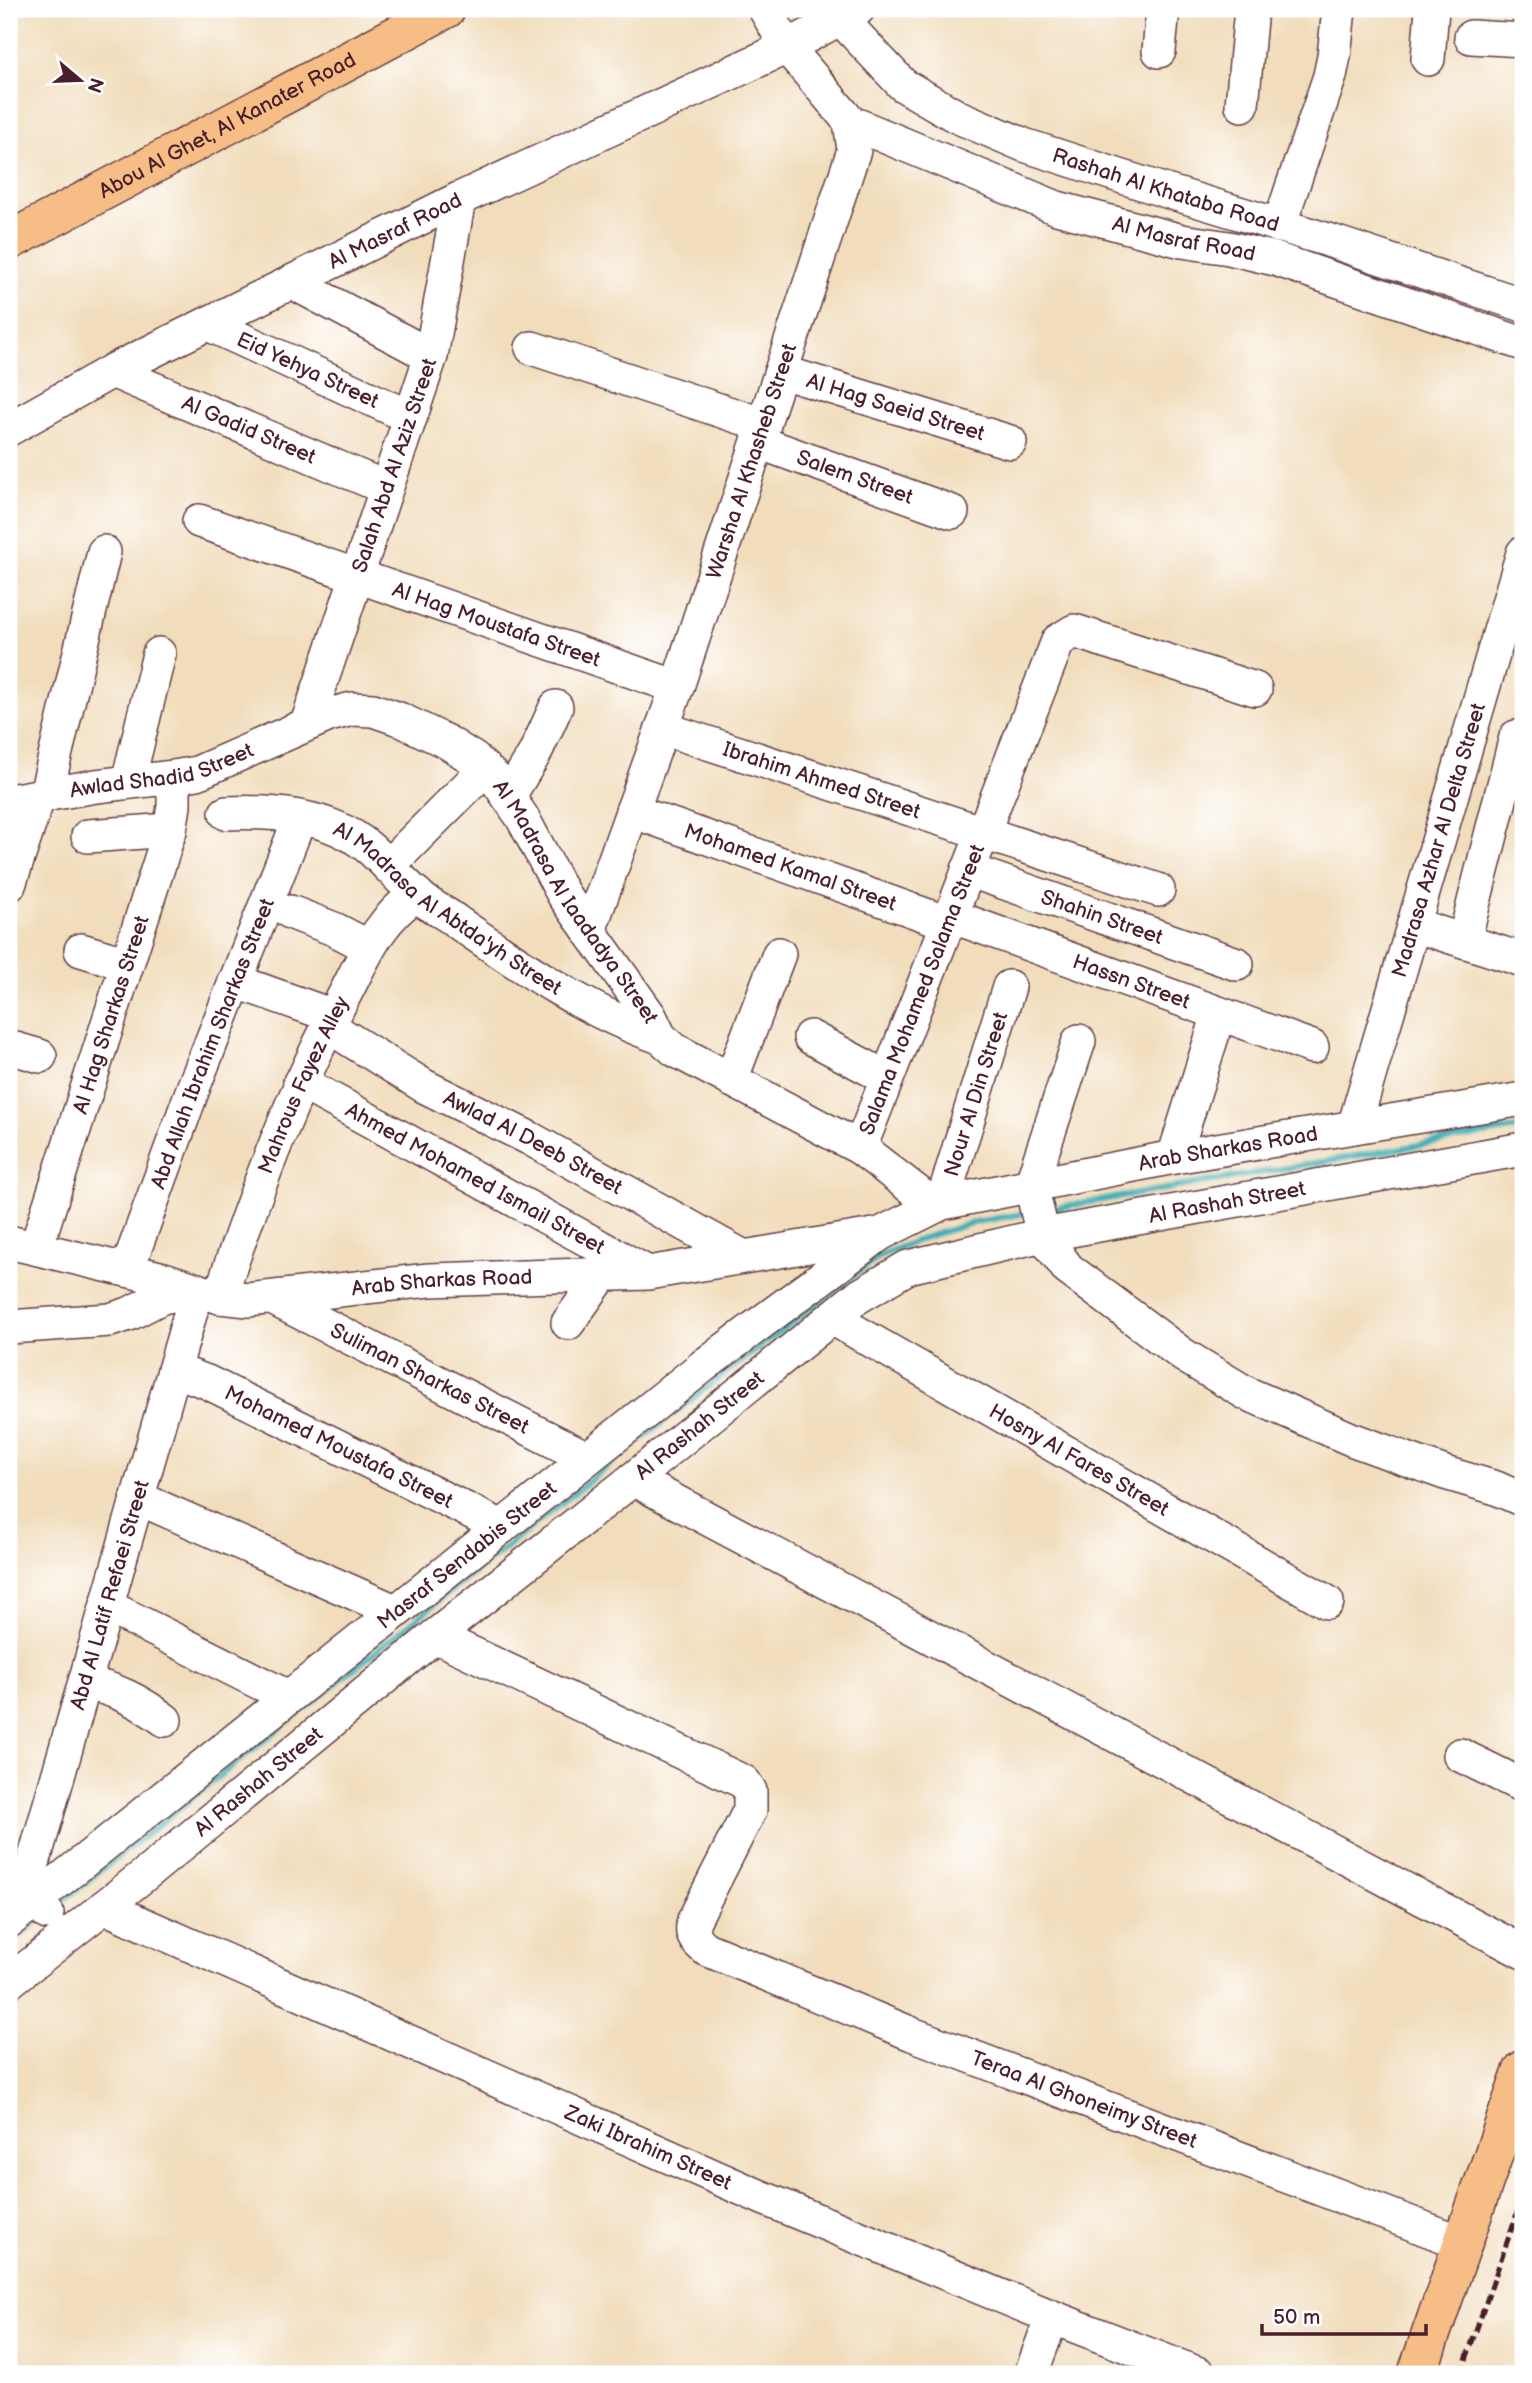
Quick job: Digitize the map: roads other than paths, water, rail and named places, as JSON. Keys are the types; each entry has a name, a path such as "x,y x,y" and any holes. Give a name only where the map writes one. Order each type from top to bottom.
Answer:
{"main road":[{"name":"Abou Al Ghet, Al Kanater Road","path":"9,213 391,9"},
{"name":"Abou Al Ghet, Al Kanater Road","path":"9,241 446,9"},
{"path":"1417,2374 1523,2070"}],"street":[{"path":"765,9 787,47 850,122"},
{"path":"1159,51 1163,9"},
{"path":"1242,105 1251,9"},
{"path":"1279,226 1329,76 1334,57 1339,9"},
{"path":"1428,58 1432,9"},
{"name":"Al Masraf Road","path":"9,429 112,372 458,199 787,47 849,13"},
{"name":"Rashah Al Khataba Road","path":"849,13 903,85 956,116 1024,145 1523,306"},
{"path":"1471,37 1523,40"},
{"name":"Al Masraf Road","path":"850,122 1057,208 1182,241 1229,248 1275,260 1523,344"},
{"name":"Warsha Al Khasheb Street","path":"589,931 677,687 849,167 854,142 850,122"},
{"path":"964,169 984,127"},
{"name":"Salah Abd Al Aziz Street","path":"307,724 431,356 458,199"},
{"path":"292,282 431,356"},
{"path":"1450,319 1461,285"},
{"name":"Eid Yehya Street","path":"208,324 410,417"},
{"name":"Salem Street","path":"532,348 761,433 952,512"},
{"name":"Al Gadid Street","path":"112,372 386,488"},
{"name":"Al Hag Saeid Street","path":"782,372 1010,442"},
{"name":"Al Hag Moustafa Street","path":"199,521 677,687"},
{"path":"9,886 31,797 104,552"},
{"name":"Madrasa Azhar Al Delta Street","path":"1354,1127 1523,553"},
{"name":"Salama Mohamed Salama Street","path":"860,1148 1058,640 1074,631 1255,689"},
{"path":"128,782 159,654"},
{"path":"509,796 535,753 556,707"},
{"name":"Al Madrasa Al Iaadadya Street","path":"307,724 352,709 373,710 447,742 485,769 509,796 563,894 650,1016 660,1037 675,1051 860,1148 938,1204"},
{"name":"Awlad Shadid Street","path":"31,797 174,777 215,766 307,724"},
{"name":"Ibrahim Ahmed Street","path":"662,728 1158,890"},
{"path":"1464,941 1516,737"},
{"path":"388,865 485,769"},
{"name":"Al Hag Sharkas Street","path":"22,1245 127,964 170,830 174,806 174,777"},
{"name":"Al Madrasa Al Abtda'yh Street","path":"226,813 264,811 322,822 343,830 366,845 417,894 542,980 625,1024 660,1037"},
{"name":"Mohamed Kamal Street","path":"632,811 949,919"},
{"name":"Abd Allah Ibrahim Sharkas Street","path":"127,1270 194,1086 300,818"},
{"path":"88,836 170,830"},
{"name":"Shahin Street","path":"968,870 1237,964"},
{"name":"Mahrous Fayez Alley","path":"208,1293 252,1202 300,1082 330,1021 369,947 397,908 417,894"},
{"path":"290,912 334,929 369,947"},
{"name":"Hassn Street","path":"949,919 1312,1046"},
{"path":"1414,925 1523,960"},
{"path":"81,950 127,964"},
{"path":"731,1080 779,954"},
{"name":"Awlad Al Deeb Street","path":"235,981 330,1021 424,1086 529,1138 742,1256"},
{"name":"Nour Al Din Street","path":"938,1204 1009,987"},
{"path":"1174,1157 1219,1014"},
{"path":"810,1037 887,1078"},
{"path":"1079,1041 1031,1185 1043,1235 1068,1269 1183,1355 1246,1393 1351,1440 1496,1488 1523,1500"},
{"name":"Ahmed Mohamed Ismail Street","path":"300,1082 648,1273"},
{"name":"Arab Sharkas Road","path":"938,1204 1174,1157 1523,1099"},
{"name":"Al Rashah Street","path":"9,1982 50,1918 104,1906 152,1870 435,1636 856,1298 908,1267 1043,1235 1523,1149"},
{"name":"Masraf Sendabis Street","path":"9,1921 50,1918 288,1697 703,1366 880,1234 938,1204"},
{"name":"Arab Sharkas Road","path":"9,1327 110,1320 130,1314 162,1297 208,1293 248,1300 429,1280 648,1273 880,1234"},
{"path":"22,1245 208,1293"},
{"path":"568,1323 602,1275"},
{"name":"Abd Al Latif Refaei Street","path":"50,1918 30,1886 30,1874 174,1370 208,1293"},
{"name":"Suliman Sharkas Street","path":"272,1298 587,1458"},
{"name":"Hosny Al Fares Street","path":"832,1318 1327,1602"},
{"name":"Mohamed Moustafa Street","path":"174,1370 207,1382 502,1527"},
{"path":"633,1479 1523,1952"},
{"path":"138,1498 395,1611"},
{"path":"107,1606 288,1697"},
{"name":"Teraa Al Ghoneimy Street","path":"435,1636 744,1782 750,1791 750,1810 691,1928 698,1943 706,1949 912,2034 1463,2243"},
{"path":"85,1683 109,1688 131,1697 165,1720"},
{"path":"1460,1755 1523,1787"},
{"name":"Zaki Ibrahim Street","path":"104,1906 763,2198 1052,2317 1199,2374"},
{"path":"1031,2374 1052,2317"}],"waterway":[{"path":"1045,1210 1523,1127"},
{"path":"54,1908 702,1391 881,1255 923,1238 975,1222 1028,1213"},
{"path":"9,1944 40,1919"}],"railway":[{"path":"1461,2374 1523,2196"}]}
